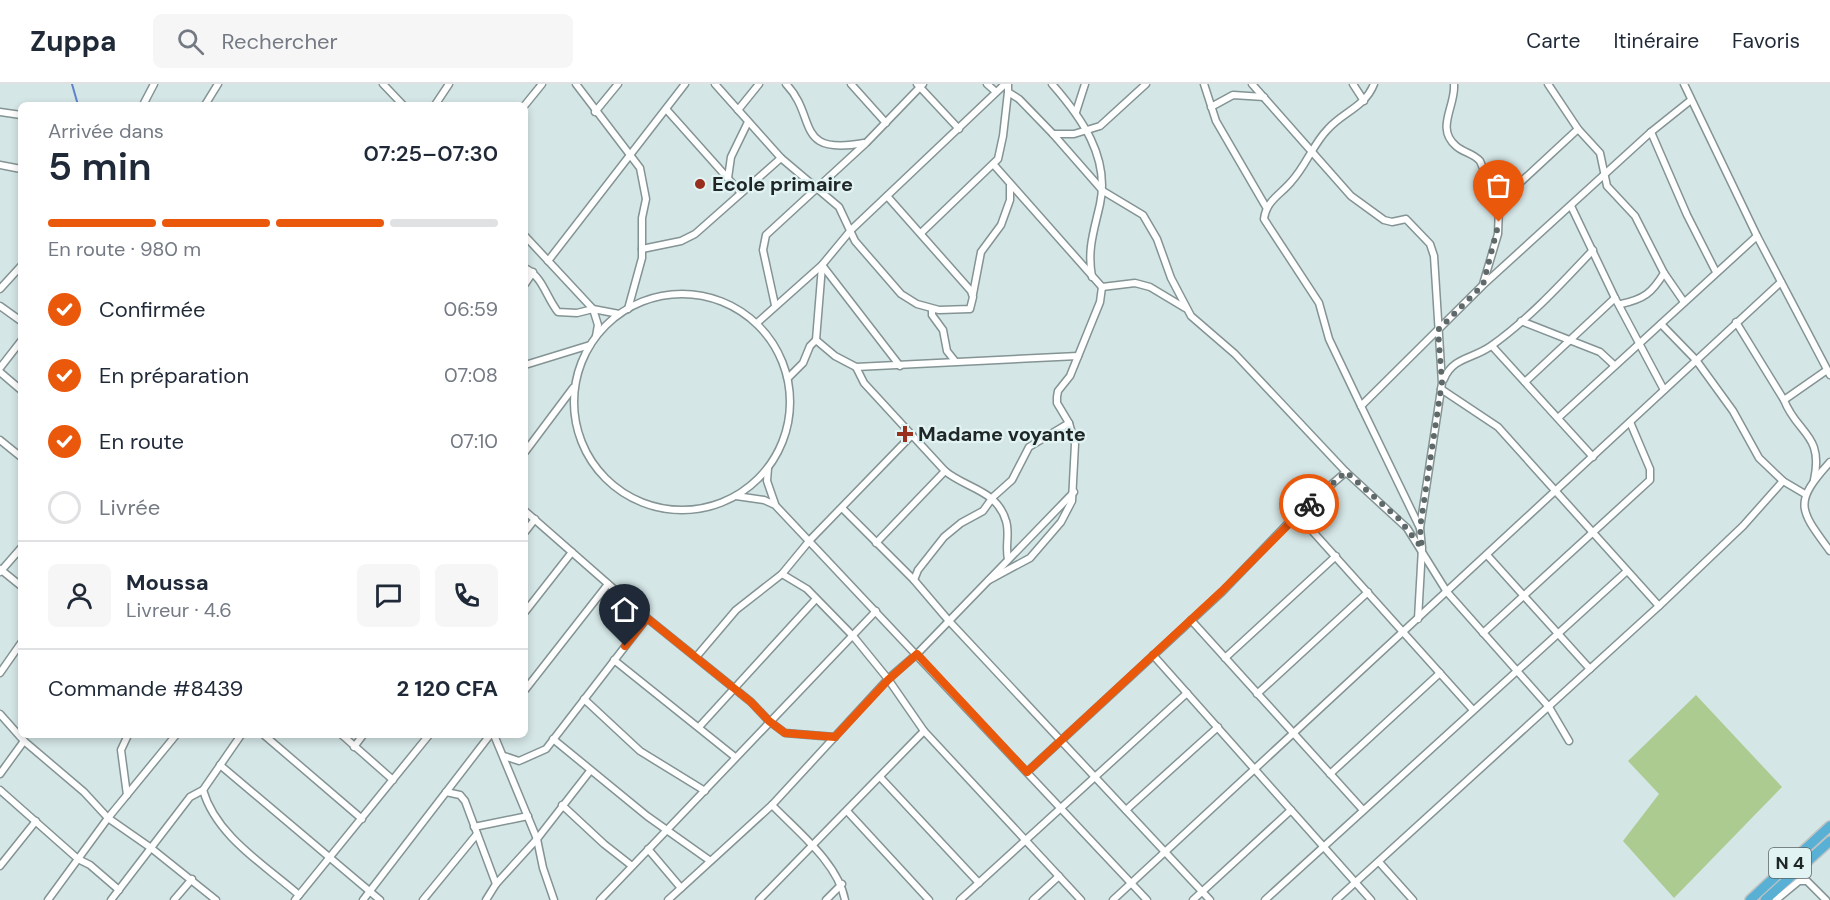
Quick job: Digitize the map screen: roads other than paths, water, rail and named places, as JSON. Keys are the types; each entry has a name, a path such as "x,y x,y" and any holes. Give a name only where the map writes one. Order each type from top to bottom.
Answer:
{"highway":[{"name":"N 4","path":"1750,900 1830,826"},
{"name":"N 4","path":"1765,900 1830,841"}],"street":[{"path":"144,102 154,84"},
{"path":"207,102 218,84"},
{"path":"384,84 400,102"},
{"path":"437,102 449,84"},
{"path":"527,102 542,84"},
{"path":"576,84 639,168 646,198 642,218 642,258 628,309"},
{"path":"595,112 618,84"},
{"path":"548,261 685,84"},
{"path":"715,84 781,158 839,207 855,242 902,294 932,309 970,309 981,252 1001,225 1010,200 1010,185"},
{"path":"738,110 759,84"},
{"path":"786,84 795,93 807,127 817,139 827,144 841,146 866,142"},
{"path":"851,84 886,123"},
{"path":"987,84 996,92"},
{"path":"757,323 822,266 850,230 1006,84 1008,92 1001,149 994,165 921,233"},
{"path":"1052,84 1076,112 1088,131 1095,149 1102,191 1089,246 1092,279"},
{"path":"1076,112 1085,84"},
{"path":"1053,134 1088,131 1107,120 1134,92 1146,84"},
{"path":"1204,84 1223,135 1266,207"},
{"path":"1252,84 1313,150 1351,196 1384,220 1392,222 1406,219 1430,244 1434,256 1442,386 1420,528 1422,548 1418,619"},
{"path":"1353,84 1364,101"},
{"path":"1374,84 1364,101 1329,127 1291,183 1266,207 1264,219 1319,303 1329,339 1420,528"},
{"path":"1454,84 1455,96 1445,126 1448,138 1455,146 1475,155 1480,161 1499,207 1498,234 1483,285"},
{"path":"1684,84 1757,236 1829,373 1784,400"},
{"path":"775,305 763,250 766,235 886,123 920,85 958,129"},
{"path":"1550,85 1578,129 1600,153 1604,176 1611,191 1635,216 1664,273 1684,302"},
{"path":"1008,92 1019,99 1053,134 1102,191 1143,215 1157,239 1185,308"},
{"path":"1211,107 1233,95 1264,97"},
{"path":"1361,405 1483,285 1651,132 1691,100"},
{"path":"666,109 741,193"},
{"path":"0,112 18,115"},
{"path":"728,177 730,157 748,122"},
{"path":"1499,207 1510,192 1578,129"},
{"path":"1651,132 1686,215 1716,272"},
{"path":"642,249 672,243 695,234 781,158"},
{"path":"0,165 18,168"},
{"path":"994,165 1092,279 1102,287 1135,283 1150,286 1185,308 1204,329 1235,354 1283,402 1346,472 1398,518 1422,548 1447,592 1549,707 1569,741"},
{"path":"887,196 973,294"},
{"path":"1571,206 1615,298 1664,390"},
{"path":"1558,418 1757,236"},
{"path":"528,239 593,309 598,325 596,336"},
{"path":"1442,386 1453,363 1479,354 1492,346 1521,321 1593,250"},
{"path":"788,378 803,363 810,346 816,339 822,266"},
{"path":"822,266 900,366"},
{"path":"0,289 18,269"},
{"path":"528,270 533,272 558,312 577,313 593,309 619,314"},
{"path":"528,280 533,272"},
{"path":"1620,304 1643,299 1652,293 1664,273"},
{"path":"1113,900 1781,282"},
{"path":"988,580 1030,558 1061,522 1074,492 1076,454 1069,423 1057,403 1057,397 1058,391 1068,383 1100,302 1102,287"},
{"path":"528,448 575,385 590,345 596,336 619,314 668,295 700,296 731,305 757,323 777,348 788,378 791,399 787,430 768,468 736,496 706,507 675,510 644,503 616,488 594,465 579,437 574,416 575,385"},
{"path":"1525,382 1615,298"},
{"path":"0,306 18,319"},
{"path":"932,309 932,315 943,330 947,351 955,361"},
{"path":"1521,321 1599,352 1614,365"},
{"path":"1736,322 1784,400 1814,443 1817,457 1814,480"},
{"path":"1661,324 1696,360 1739,420 1759,458 1784,481 1805,494"},
{"path":"816,339 835,356 856,367 1078,356"},
{"path":"18,345 0,370 18,387"},
{"path":"528,364 590,345"},
{"path":"1492,346 1593,456"},
{"path":"856,367 861,380 945,471 956,480 993,497 1007,522 1008,559"},
{"path":"1442,386 1498,427 1659,606"},
{"path":"1483,633 1650,480 1650,469 1630,422"},
{"path":"914,580 918,570 944,537 961,523 983,511 993,497 1012,480 1029,447 1069,423"},
{"path":"697,657 736,610 782,574 810,540 912,435"},
{"path":"1,442 18,455"},
{"path":"1830,462 1805,494 1804,510 1830,551"},
{"path":"768,468 768,489 775,504 1147,900"},
{"path":"876,543 945,471"},
{"path":"1027,772 1191,620 1298,514 1346,472"},
{"path":"1336,900 1659,606 1750,519 1784,481"},
{"path":"668,900 709,860 772,805 888,680 917,654 1074,492"},
{"path":"736,496 775,504"},
{"path":"842,507 914,580 949,621 1210,900"},
{"path":"528,513 647,618 735,688 785,733 835,737"},
{"path":"1298,514 1473,710"},
{"path":"528,528 535,519"},
{"path":"18,551 1,570 18,584"},
{"path":"528,608 572,552"},
{"path":"1487,555 1590,669"},
{"path":"1225,658 1336,556"},
{"path":"1265,900 1627,571"},
{"path":"782,574 797,581 853,636 924,731 1081,900"},
{"path":"528,686 608,584"},
{"path":"1257,694 1368,592"},
{"path":"699,727 815,600"},
{"path":"600,900 876,611"},
{"path":"504,756 519,760 546,749 647,618"},
{"path":"1191,620 1363,810"},
{"path":"0,674 18,647"},
{"path":"1153,655 1371,900"},
{"path":"614,660 735,757"},
{"path":"1330,774 1440,673"},
{"path":"960,900 1187,693"},
{"path":"584,699 640,751 705,791"},
{"path":"0,714 18,734"},
{"path":"1126,810 1218,727"},
{"path":"759,900 924,731"},
{"path":"21,738 84,792 108,818 152,848 216,900"},
{"path":"127,738 121,750 127,795"},
{"path":"48,900 108,818 174,738"},
{"path":"111,900 189,797 203,790 239,738"},
{"path":"268,738 362,819"},
{"path":"345,738 393,780"},
{"path":"354,747 361,738"},
{"path":"203,790 211,810 228,833 297,897 331,858 425,738"},
{"path":"363,900 490,738"},
{"path":"494,738 504,756 537,839 554,900"},
{"path":"552,739 665,830 709,860"},
{"path":"0,774 24,741"},
{"path":"220,765 380,900"},
{"path":"486,900 496,884 537,839 590,771"},
{"path":"880,777 979,883"},
{"path":"0,790 78,859 90,865 119,890"},
{"path":"446,792 461,796 496,884"},
{"path":"562,805 604,844 632,866"},
{"path":"772,805 812,847 842,884 844,900"},
{"path":"1193,900 1291,810"},
{"path":"846,811 929,900"},
{"path":"423,900 476,830 492,821 528,816"},
{"path":"0,866 36,821"},
{"path":"648,849 681,888"},
{"path":"1379,862 1413,900"},
{"path":"1033,900 1059,876"},
{"path":"174,900 192,879"},
{"path":"1776,900 1799,880 1807,881 1826,900"},
{"path":"826,900 842,884"},
{"path":"53,892 57,900"}],"waterway":[{"path":"72,84 77,102"}],"place":[{"name":"Ecole primaire","path":"700,184"},
{"name":"Madame voyante","path":"905,434"}]}
